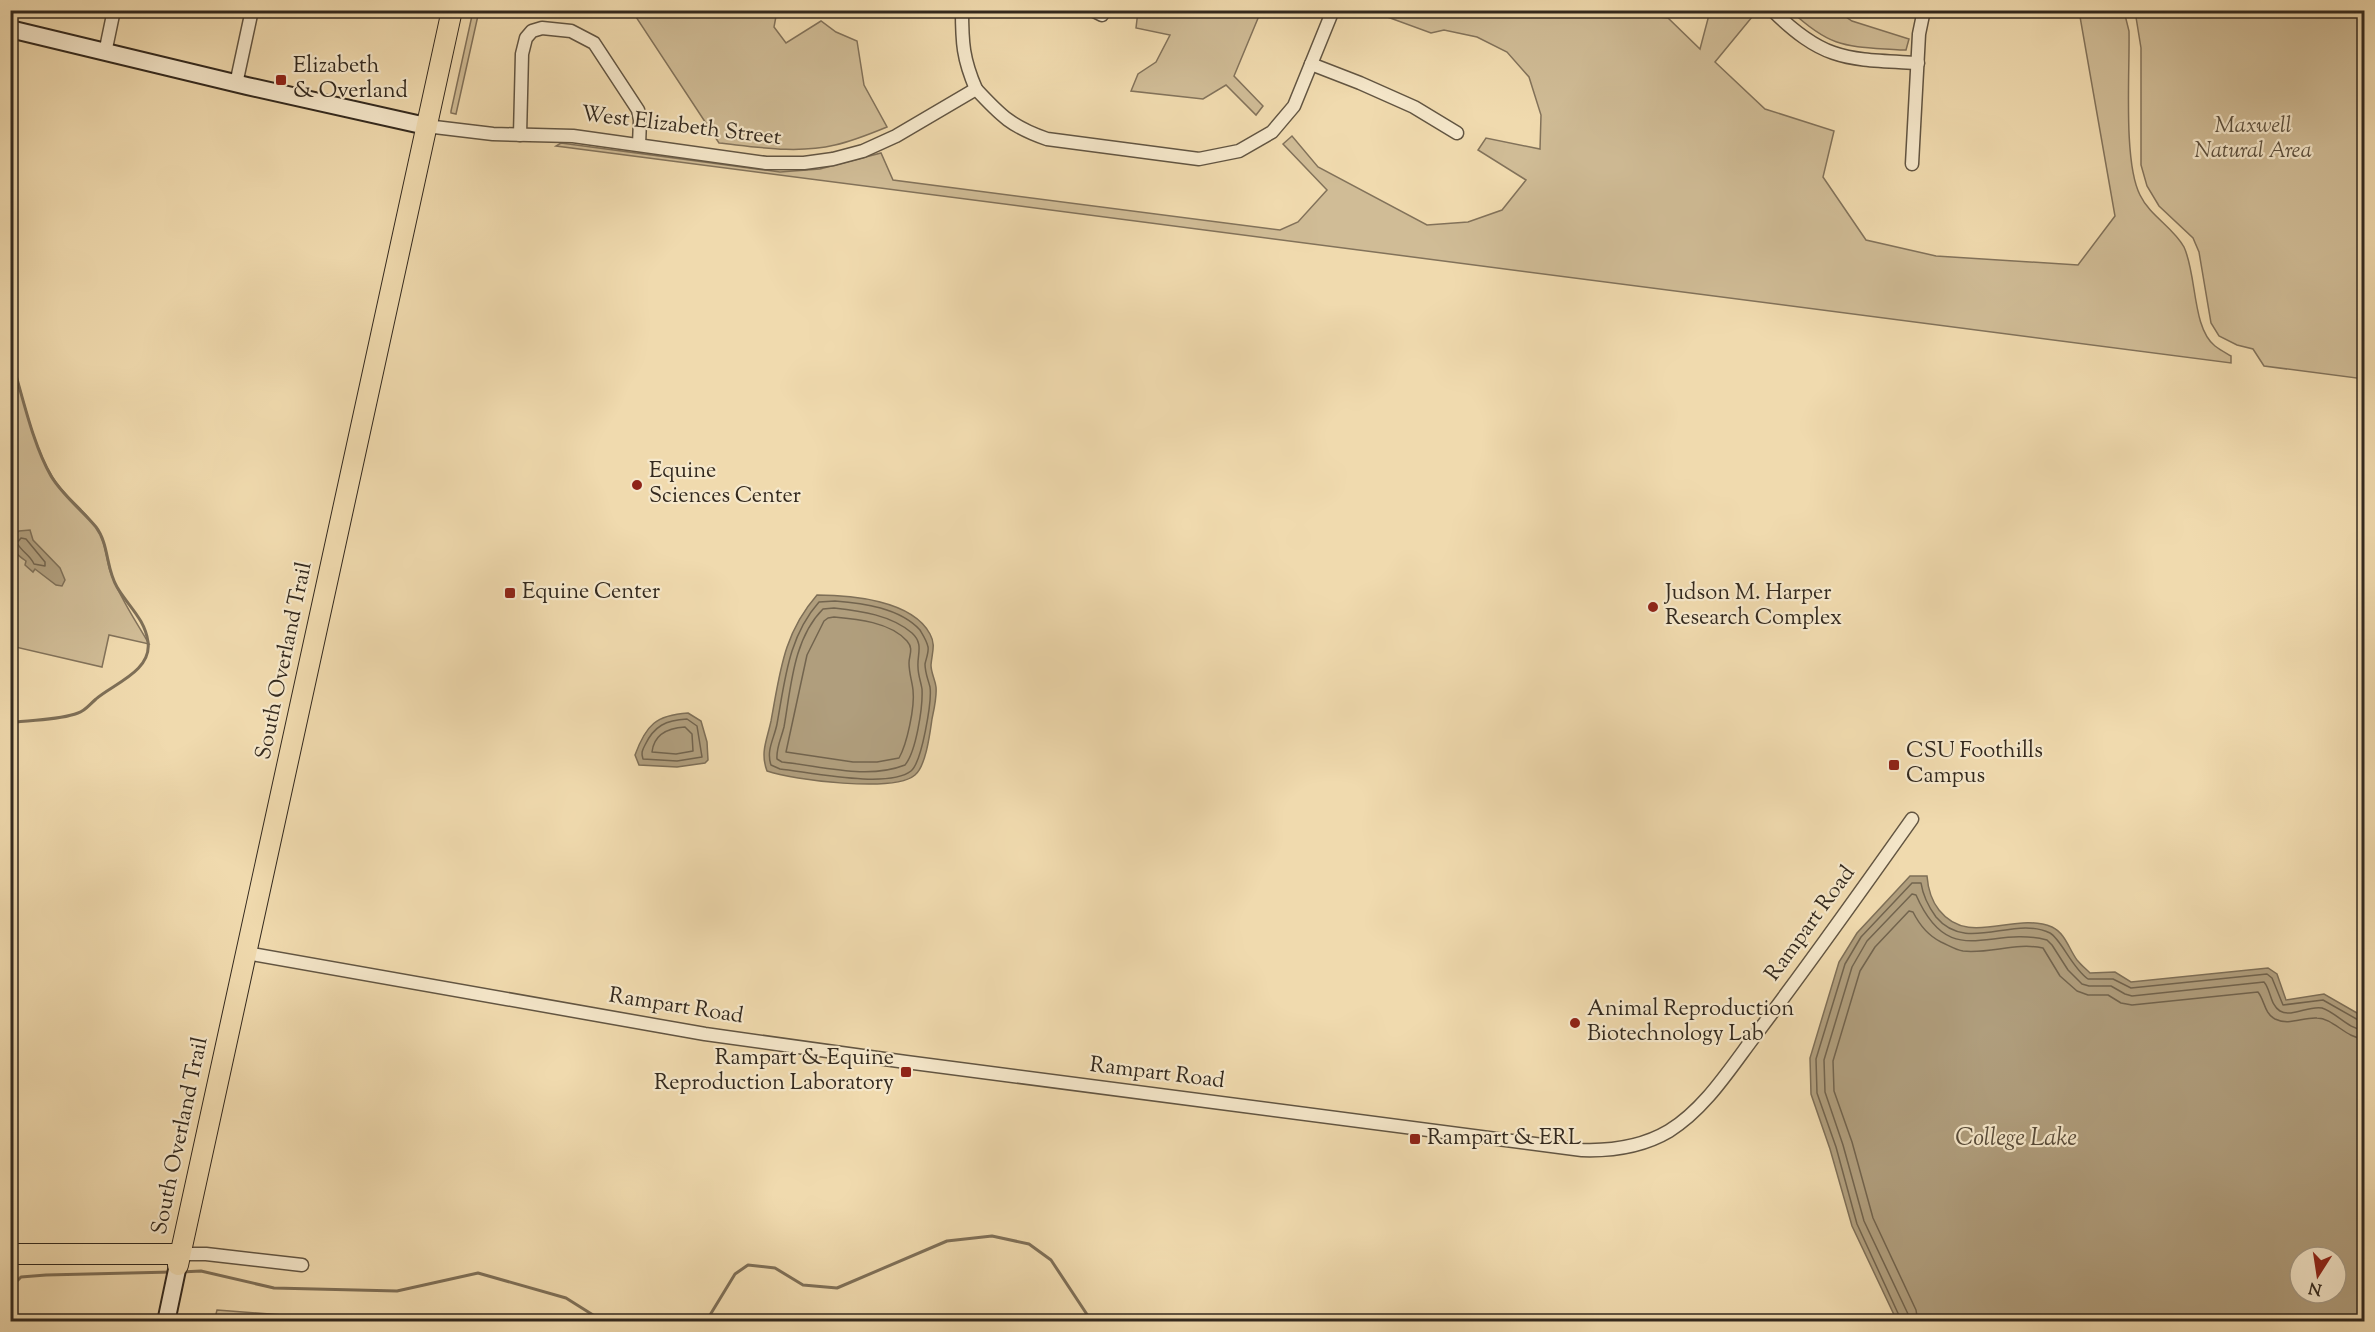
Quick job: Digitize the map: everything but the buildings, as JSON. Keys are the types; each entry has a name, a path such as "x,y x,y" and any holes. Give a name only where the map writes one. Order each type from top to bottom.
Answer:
{"main road":[{"name":"South Overland Trail","path":"166,1322 452,10"},
{"name":"West Elizabeth Street","path":"10,29 236,84 426,126"},
{"path":"10,1254 177,1266"}],"street":[{"path":"105,53 114,10"},
{"path":"236,84 252,10"},
{"path":"962,10 963,50 976,89 1002,117 1024,131 1047,139 1199,159 1239,151 1272,132 1294,106 1333,10"},
{"path":"1772,10 1806,41 1824,51 1854,59 1918,63"},
{"path":"1912,164 1918,63 1924,10"},
{"path":"520,135 522,54 526,38 532,31 542,28 571,31 594,43 638,110 639,145"},
{"path":"1311,64 1414,107 1457,133"},
{"name":"West Elizabeth Street","path":"426,126 458,131 573,136 766,163 804,163 833,159 863,151 896,136 976,89"},
{"name":"Rampart Road","path":"246,952 459,992 767,1043 1582,1150 1610,1150 1651,1140 1670,1130 1710,1094 1791,988 1912,819"},
{"path":"177,1266 206,1254 302,1265"}],"green space":[{"path":"639,10 777,11 774,27 786,43 821,21 836,32 857,41 864,85 887,127 821,148 777,149 719,143 634,14"},
{"path":"473,11 479,11 456,114 451,111"},
{"path":"1138,11 1171,16 1171,11 1261,11 1234,76 1263,106 1256,115 1226,85 1203,99 1131,91 1138,74 1156,62 1170,35 1136,28"},
{"path":"1371,11 1609,11 1668,18 1700,49 1710,11 1757,11 1715,62 1765,109 1834,131 1823,177 1866,240 1936,256 2078,265 2115,216 2079,11 2124,11 2129,31 2128,115 2131,161 2135,180 2144,202 2174,233 2184,247 2202,327 2215,346 2231,356 2231,363 556,146 561,143 780,172 820,169 881,153 893,180 1280,230 1298,222 1327,190 1283,144 1292,136 1318,167 1427,225 1468,222 1502,210 1526,180 1478,150 1486,138 1540,149 1541,115 1529,77 1507,52 1477,37 1444,30 1431,33"},
{"path":"1791,11 1837,11 1852,21 1909,39 1906,50 1866,48 1829,39"},
{"name":"Maxwell Natural Area","path":"2135,11 2364,11 2364,379 2264,366 2253,349 2237,345 2219,336 2211,323 2199,252 2193,238 2159,206 2147,186 2141,165 2141,48"},
{"path":"10,355 33,433 45,463 57,484 99,532 114,581 149,644 109,635 102,667 11,646"},
{"path":"217,1310 361,1321 185,1321 188,1316 215,1318"}],"water":[{"path":"30,530 33,540 60,568 65,580 62,586 56,585 35,569 33,572 14,549 12,538 19,531"},
{"path":"817,595 863,598 895,607 921,623 930,634 933,645 931,665 936,699 925,757 915,775 904,780 866,784 820,781 767,771 764,758 765,746 785,655 797,624"},
{"path":"688,713 701,721 707,742 708,760 705,763 677,767 639,765 635,755 648,729 660,719"},
{"name":"College Lake","path":"1910,876 1927,876 1934,902 1951,921 1978,928 2023,923 2037,923 2052,927 2060,933 2077,960 2090,973 2115,972 2131,982 2268,968 2277,974 2286,1000 2324,994 2364,1017 2364,1321 1897,1321 1852,1226 1830,1149 1811,1094 1810,1058 1839,962 1857,933"}],"waterway":[{"path":"10,355 44,463 61,490 96,527 105,549 113,580 140,620 148,642 148,652 138,669 103,693 83,711 70,716 10,723"},
{"path":"700,1322 710,1315 735,1274 748,1265 775,1268 803,1285 837,1288 947,1241 992,1236 1029,1244 1051,1260 1092,1322"},
{"path":"181,1272 201,1271 274,1288 397,1291 478,1273 566,1298 601,1320 616,1322"},
{"path":"10,1288 21,1277 172,1272"}],"place":[{"name":"Elizabeth & Overland","path":"281,80"},
{"name":"Equine Sciences Center","path":"637,485"},
{"name":"Equine Center","path":"510,593"},
{"name":"Judson M. Harper Research Complex","path":"1653,607"},
{"name":"CSU Foothills Campus","path":"1894,765"},
{"name":"Animal Reproduction Biotechnology Lab","path":"1575,1023"},
{"name":"Rampart & Equine Reproduction Laboratory","path":"906,1072"},
{"name":"Rampart & ERL","path":"1415,1139"}]}
